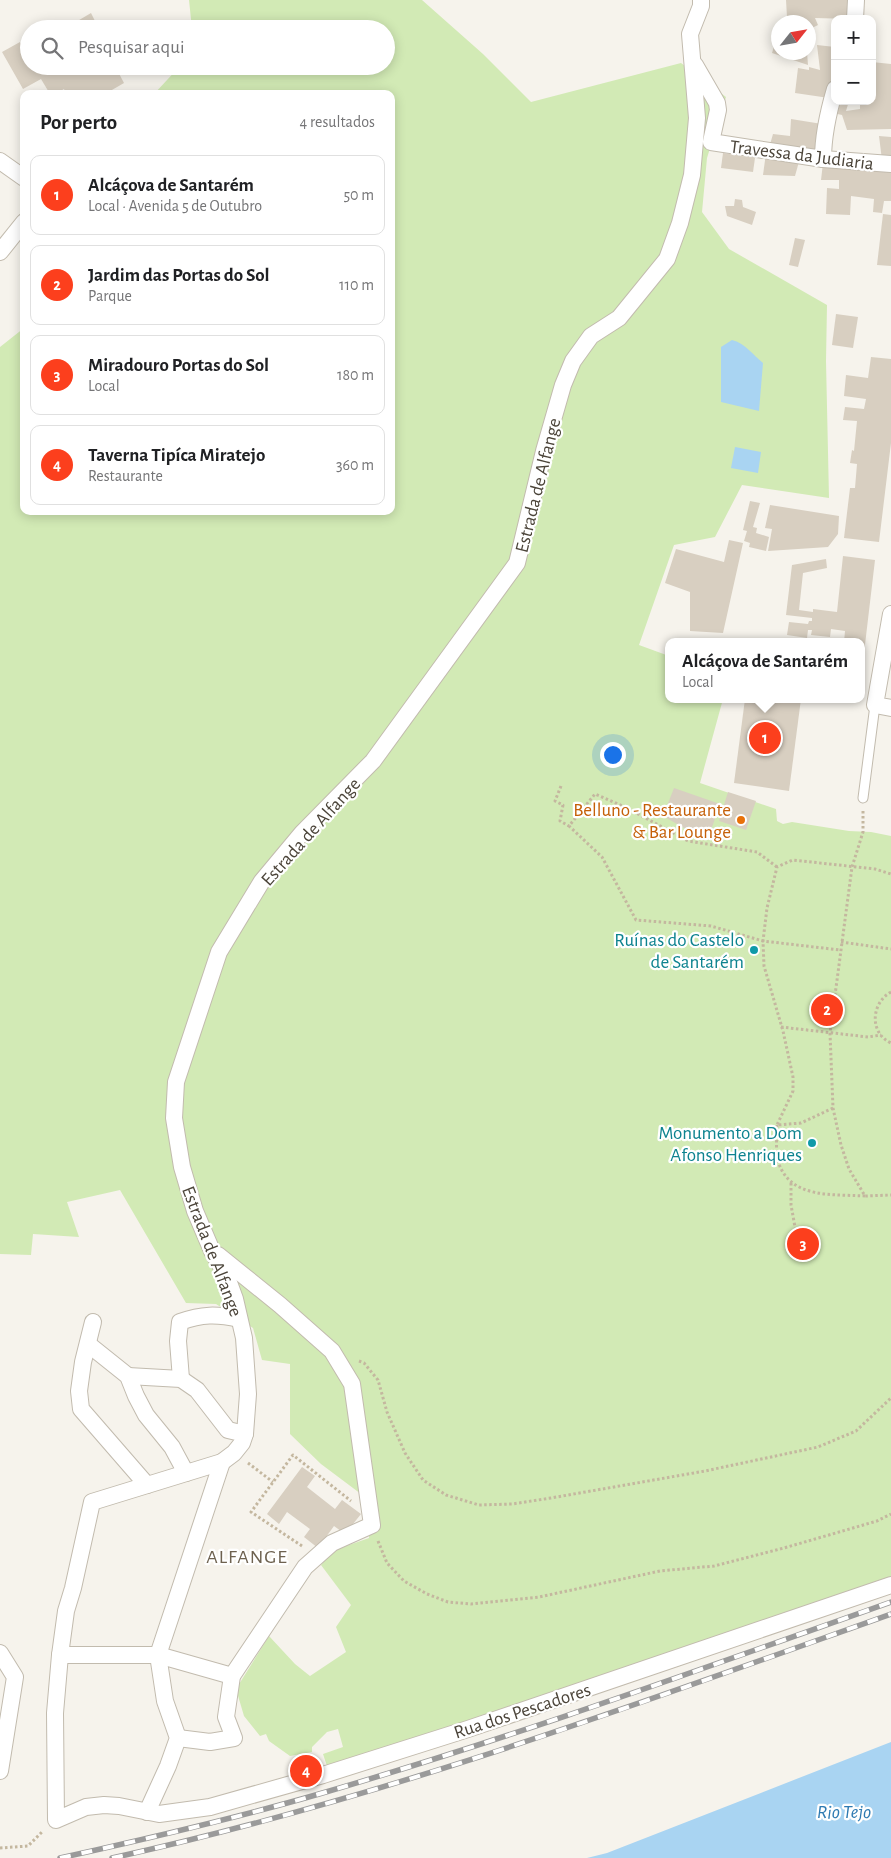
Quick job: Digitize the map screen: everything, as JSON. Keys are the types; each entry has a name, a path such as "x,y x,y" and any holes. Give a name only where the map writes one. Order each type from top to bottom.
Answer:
{"street":[{"name":"Estrada de Alfange","path":"158,1655 228,1457 242,1443 245,1434 248,1394 244,1338 227,1277 212,1251 195,1211 182,1167 174,1118 176,1082 219,952 262,881 302,833 373,761 517,563 544,451 563,384 573,361 591,336 619,318 667,259 692,174 697,118 690,34 701,0"},
{"path":"855,15 856,0"},
{"name":"Travessa da Judiaria","path":"693,61 717,102 718,110 711,142 822,160 891,164"},
{"path":"822,160 826,116 831,101"},
{"path":"0,162 20,175"},
{"path":"0,252 20,227"},
{"path":"883,706 891,614"},
{"path":"178,1738 210,1742 234,1738 226,1717 232,1676 306,1567 332,1543 372,1521 352,1384 332,1350 280,1305 212,1251"},
{"path":"181,1379 178,1341 180,1322 213,1314 239,1319"},
{"path":"93,1322 78,1391 81,1409 147,1485"},
{"path":"88,1344 128,1376 146,1416 172,1447 186,1473"},
{"path":"128,1376 181,1379 197,1390 228,1430 245,1434"},
{"path":"56,1820 55,1713 60,1655 66,1611 92,1502 186,1473 228,1457"},
{"name":"Rua dos Pescadores","path":"56,1820 86,1807 104,1804 159,1814 210,1807 323,1775 477,1726 891,1585"},
{"path":"0,1653 15,1677 0,1771"},
{"path":"60,1655 158,1655 232,1676"},
{"path":"148,1812 178,1738 165,1701 158,1655"}],"lane":[{"path":"863,798 883,706"}],"path":[{"path":"561,786 555,801 563,805 560,821 570,826 602,857 636,920 711,926 763,941 840,950"},
{"path":"570,826 594,794 627,808 688,841 757,852 777,867"},
{"path":"863,798 863,832 852,867 830,1033 833,1108 849,1170 865,1196"},
{"path":"777,867 793,860 875,869 891,874"},
{"path":"777,867 767,908 763,941 764,966 793,1077 793,1091 777,1125 778,1163 790,1183 797,1238"},
{"path":"841,942 891,949"},
{"path":"891,992 884,996 878,1004 875,1015 876,1026 881,1036 891,1043"},
{"path":"781,1027 868,1038 881,1036"},
{"path":"777,1125 801,1123 833,1108"},
{"path":"790,1183 812,1193 865,1196 891,1195"},
{"path":"332,1350 364,1362 378,1380 387,1412 405,1453 423,1480 446,1495 479,1505 512,1504 551,1498 705,1471 818,1447 856,1431 891,1398"},
{"path":"317,1556 252,1512 293,1455 372,1521 387,1563 404,1582 448,1602 471,1604 539,1597 660,1571 714,1566 858,1527 891,1514"},
{"path":"228,1457 273,1482"},
{"path":"0,1848 28,1846 46,1826 56,1820"}],"green space":[{"path":"189,0 422,0 483,54 531,102 681,63 726,97 707,158 702,212 729,249 827,305 826,361 829,498 742,485 715,537 674,545 639,645 665,655 665,703 722,703 700,783 776,809 777,821 783,824 792,822 891,836 891,1580 328,1769 323,1754 343,1747 338,1729 327,1732 312,1747 312,1752 290,1756 269,1741 266,1734 260,1736 244,1716 236,1689 269,1636 295,1664 310,1676 346,1652 336,1627 351,1605 321,1565 332,1551 369,1538 369,1500 321,1464 290,1434 290,1364 262,1360 253,1328 216,1304 186,1303 120,1190 67,1202 79,1237 33,1234 31,1255 0,1254 0,347 20,331 20,515 395,515 395,90 158,90 172,75 395,75 395,20 191,20"}],"water":[{"path":"732,340 745,346 763,363 759,411 721,402 721,347"},
{"path":"735,447 761,452 758,473 731,468"},
{"name":"Rio Tejo","path":"891,1742 891,1858 587,1858 607,1853"}],"building":[{"path":"786,0 853,0 852,15 831,15 831,18 816,18 816,15 787,15"},
{"path":"91,13 94,20 79,20"},
{"path":"20,42 20,75 120,75 124,83 112,90 48,90 41,79 23,89 2,52"},
{"path":"817,45 831,47 831,90 829,98 795,93 798,68 809,70 809,67 820,70"},
{"path":"793,60 808,60 808,65"},
{"path":"876,62 891,64 891,129 847,130 842,115 833,113 835,105 848,105 846,111 860,109 860,105 876,105"},
{"path":"791,119 822,124 818,157 769,148 773,134 790,136"},
{"path":"879,136 891,137 891,161 882,160"},
{"path":"723,153 755,158 753,172 721,168"},
{"path":"766,153 800,158 795,176 763,175"},
{"path":"823,163 891,171 891,201 884,201 882,213 873,212 874,199 851,196 850,215 826,214 827,188 839,189 839,180 821,180"},
{"path":"735,199 742,200 743,207 756,212 752,225 727,216 725,206 734,206"},
{"path":"883,214 891,215 891,266 877,265"},
{"path":"795,238 805,240 798,267 789,265"},
{"path":"836,314 858,317 853,348 832,345"},
{"path":"871,357 891,359 891,443 879,542 844,538 850,488 855,488 857,464 850,463 852,450 854,451 857,421 843,420 845,407 864,409 866,399 844,396 846,375 868,378"},
{"path":"750,501 760,503 753,527 757,528 756,533 769,537 766,551 749,547 750,543 744,541 747,531 743,530"},
{"path":"770,505 839,516 838,534 828,547 768,551 772,529 765,528"},
{"path":"729,540 743,543 723,633 690,631 690,592 665,583 676,549 724,562"},
{"path":"843,556 875,560 865,645 865,638 844,638 845,631 831,629 830,637 811,635 812,630 808,630 807,638 787,635 789,622 808,624 809,621 812,621 812,618 786,615 792,565 826,559 827,568 803,573 799,610 813,612 813,609 837,612"},
{"path":"744,703 800,703 789,791 734,783"},
{"path":"674,788 720,804 709,836 684,828 663,816"},
{"path":"728,792 756,801 746,830 719,821"},
{"path":"302,1467 315,1476 307,1487 335,1509 342,1500 361,1514 345,1534 334,1526 318,1548 304,1537 310,1529 287,1512 279,1524 267,1514"}],"railway":[{"path":"60,1858 254,1812 463,1750 891,1602"},
{"path":"112,1858 211,1835 408,1779 602,1716 891,1614"}],"place":[{"name":"Alcáçova de Santarém","path":"765,738"},
{"name":"Belluno - Restaurante & Bar Lounge","path":"741,820"},
{"name":"Ruínas do Castelo de Santarém","path":"754,950"},
{"name":"Jardim das Portas do Sol","path":"827,1010"},
{"name":"Monumento a Dom Afonso Henriques","path":"812,1143"},
{"name":"Miradouro Portas do Sol","path":"803,1244"},
{"name":"Taverna Tipíca Miratejo","path":"306,1771"}],"district":[{"name":"ALFANGE","path":"247,1556"}]}
